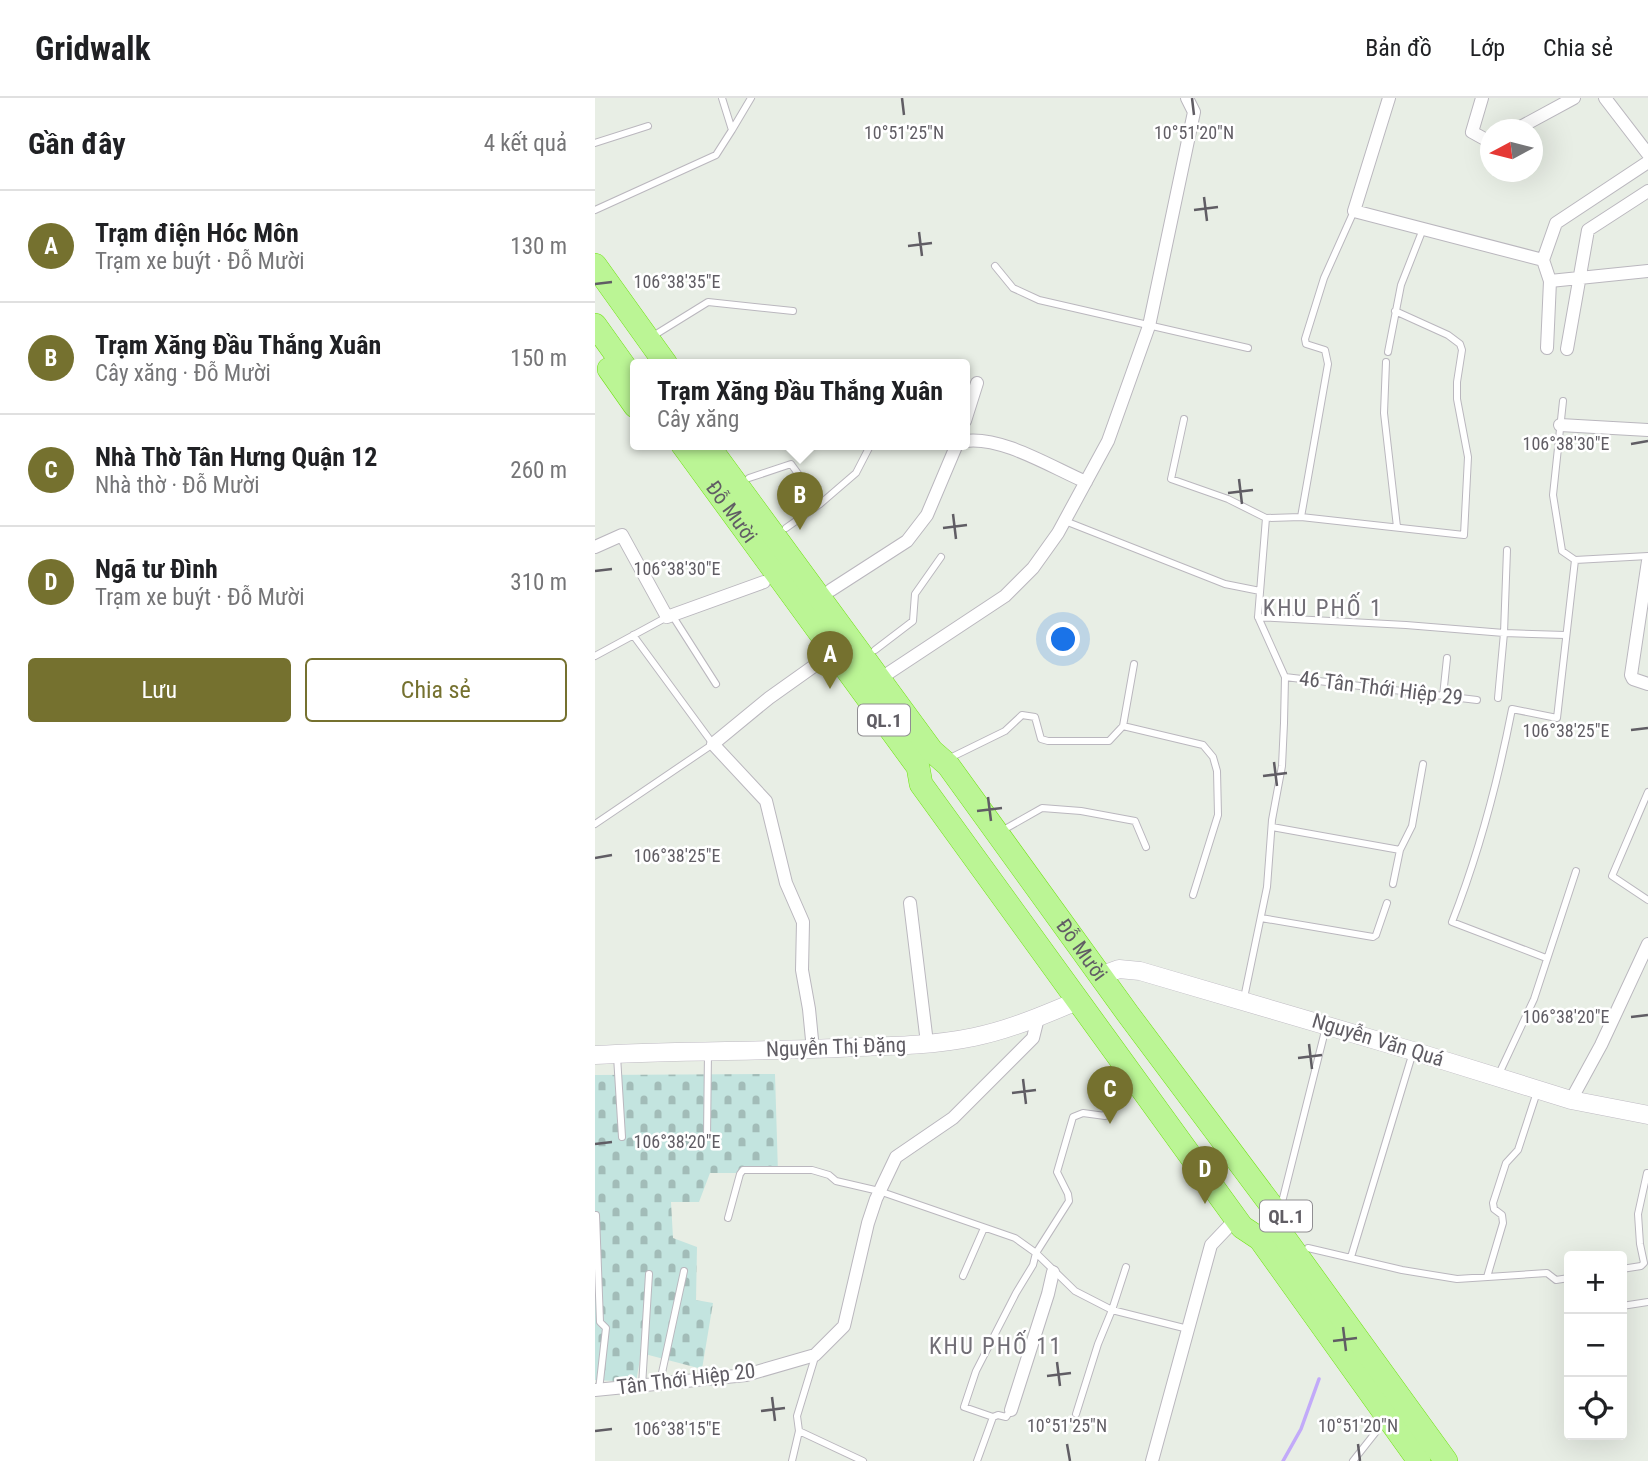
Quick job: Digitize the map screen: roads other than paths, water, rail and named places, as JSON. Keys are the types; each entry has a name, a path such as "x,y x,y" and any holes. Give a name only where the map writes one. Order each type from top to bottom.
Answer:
{"highway":[{"path":"595,265 662,359"},
{"path":"595,288 645,359"},
{"path":"595,324 604,361 630,399"},
{"path":"604,361 630,378"},
{"name":"Đỗ Mười","path":"668,450 1074,1002"},
{"name":"Đỗ Mười","path":"686,450 918,767 921,784 1231,1224 1403,1461"},
{"name":"Đỗ Mười","path":"712,450 884,676 952,757 1005,829 1105,975 1274,1209 1278,1229 1446,1461"},
{"name":"Đỗ Mười","path":"728,450 875,650 884,676 932,751 949,765 1281,1209 1461,1461"},
{"name":"Đỗ Mười","path":"1118,1064 1242,1227 1260,1239 1419,1461"}],"main road":[{"name":"Nguyễn Văn Quá","path":"1105,975 1127,968 1243,1000 1570,1100 1648,1115"},
{"name":"Nguyễn Thị Đặng","path":"595,1055 708,1050 813,1050 927,1044 974,1037 1038,1018 1074,1002"}],"street":[{"path":"884,676 1006,597 1033,568 1065,521 1108,441 1149,326 1194,112 1187,98"},
{"path":"1389,98 1354,211 1543,260"},
{"path":"1480,136 1472,132 1482,98"},
{"path":"1535,119 1574,98"},
{"path":"1605,98 1648,154"},
{"path":"1547,348 1550,281 1543,260 1556,223 1648,162"},
{"path":"1567,349 1588,230 1648,191"},
{"path":"1550,281 1648,271"},
{"path":"970,403 977,383"},
{"path":"1560,425 1648,430"},
{"path":"970,440 1002,444 1086,482"},
{"path":"831,590 907,541 927,515 954,450"},
{"path":"595,547 622,535 669,616 764,582"},
{"path":"1648,559 1631,675 1633,679 1648,684"},
{"path":"813,1050 802,970 803,922 786,883 766,801 713,744 769,698 821,661"},
{"path":"911,903 927,1044"},
{"path":"1570,1100 1601,1045 1648,944"},
{"name":"Tân Thới Hiệp 20","path":"597,1390 746,1375 815,1355 843,1326 868,1223 879,1191 896,1157 953,1118 1033,1038 1038,1018"},
{"path":"1152,1461 1211,1245 1231,1224"},
{"path":"1011,1410 1053,1272"}],"lane":[{"path":"722,98 733,130"},
{"path":"595,210 716,155 751,98"},
{"path":"595,143 648,126"},
{"path":"1301,517 1328,364 1325,350 1311,347 1306,344 1305,339 1324,278 1354,211"},
{"path":"1388,352 1395,311 1423,229"},
{"path":"995,266 1013,288 1039,300 1248,348"},
{"path":"648,339 708,302 793,311"},
{"path":"1184,419 1171,479 1228,499 1266,518 1301,517 1464,536 1468,457 1457,399 1462,350 1448,335 1395,311"},
{"path":"1386,362 1384,413 1397,527"},
{"path":"1563,401 1553,495 1562,551 1576,560 1648,559"},
{"path":"786,528 820,505 856,473 868,450"},
{"path":"749,478 791,464 820,505"},
{"path":"1243,1000 1267,887 1272,827 1282,766 1285,677 1258,617 1266,518"},
{"path":"1065,521 1225,584 1260,591"},
{"path":"1498,698 1507,550"},
{"path":"875,650 913,621 915,594 941,557"},
{"path":"1546,958 1452,922 1494,791 1512,709 1557,718 1576,560"},
{"path":"595,656 669,616 716,684"},
{"path":"1258,617 1565,635"},
{"path":"595,824 713,744 633,635"},
{"path":"1443,696 1447,658"},
{"path":"952,757 1005,731 1021,715 1035,717 1041,739 1108,741 1123,726 1134,664"},
{"name":"46 Tân Thới Hiệp 29","path":"1285,677 1477,700"},
{"path":"1123,726 1203,745 1213,757 1217,771 1218,815 1193,894"},
{"path":"1393,884 1400,850 1412,826 1423,764"},
{"path":"1648,792 1612,876 1648,900"},
{"path":"1005,829 1042,808 1081,811 1135,821 1146,847"},
{"path":"1272,827 1400,850"},
{"path":"1498,1077 1534,999 1576,871"},
{"path":"1261,918 1373,937 1387,903"},
{"path":"1281,1209 1326,1025"},
{"path":"706,1138 708,1050"},
{"path":"1351,1257 1413,1051"},
{"path":"617,1054 622,1137"},
{"path":"1011,1410 1006,1417 993,1417 964,1407 976,1371 1016,1293 1034,1265 1036,1253 1069,1201 1057,1172 1073,1117 1080,1113 1105,1116 1118,1064"},
{"path":"1487,1278 1503,1223 1501,1215 1494,1209 1495,1199 1506,1163 1518,1150 1538,1090"},
{"path":"728,1218 740,1174 746,1169 812,1170 829,1175 836,1181 879,1191 1015,1238 1036,1253 1075,1291 1112,1310 1188,1329"},
{"path":"1627,1268 1644,1263 1640,1244 1639,1207 1647,1173"},
{"path":"596,1215 600,1322 606,1328 597,1390"},
{"path":"963,1276 983,1227"},
{"path":"1308,1248 1457,1279 1547,1273 1556,1280 1564,1279"},
{"path":"1076,1414 1126,1267"},
{"path":"660,1384 684,1271"},
{"path":"642,1386 649,1273"},
{"path":"1627,1305 1648,1301"},
{"path":"792,1461 799,1431 797,1416 815,1355"},
{"path":"977,1461 993,1417"},
{"path":"1353,1461 1379,1428"},
{"path":"799,1431 863,1461"}],"waterway":[{"path":"1283,1461 1301,1429 1319,1379"}],"place":[{"name":"Trạm Xăng Đầu Thắng Xuân","path":"800,530"},
{"name":"Trạm điện Hóc Môn","path":"830,689"},
{"name":"Nhà Thờ Tân Hưng Quận 12","path":"1110,1124"},
{"name":"Ngã tư Đình","path":"1205,1204"}],"district":[{"name":"KHU PHỐ 1","path":"1323,608"},
{"name":"KHU PHỐ 11","path":"996,1346"}]}
